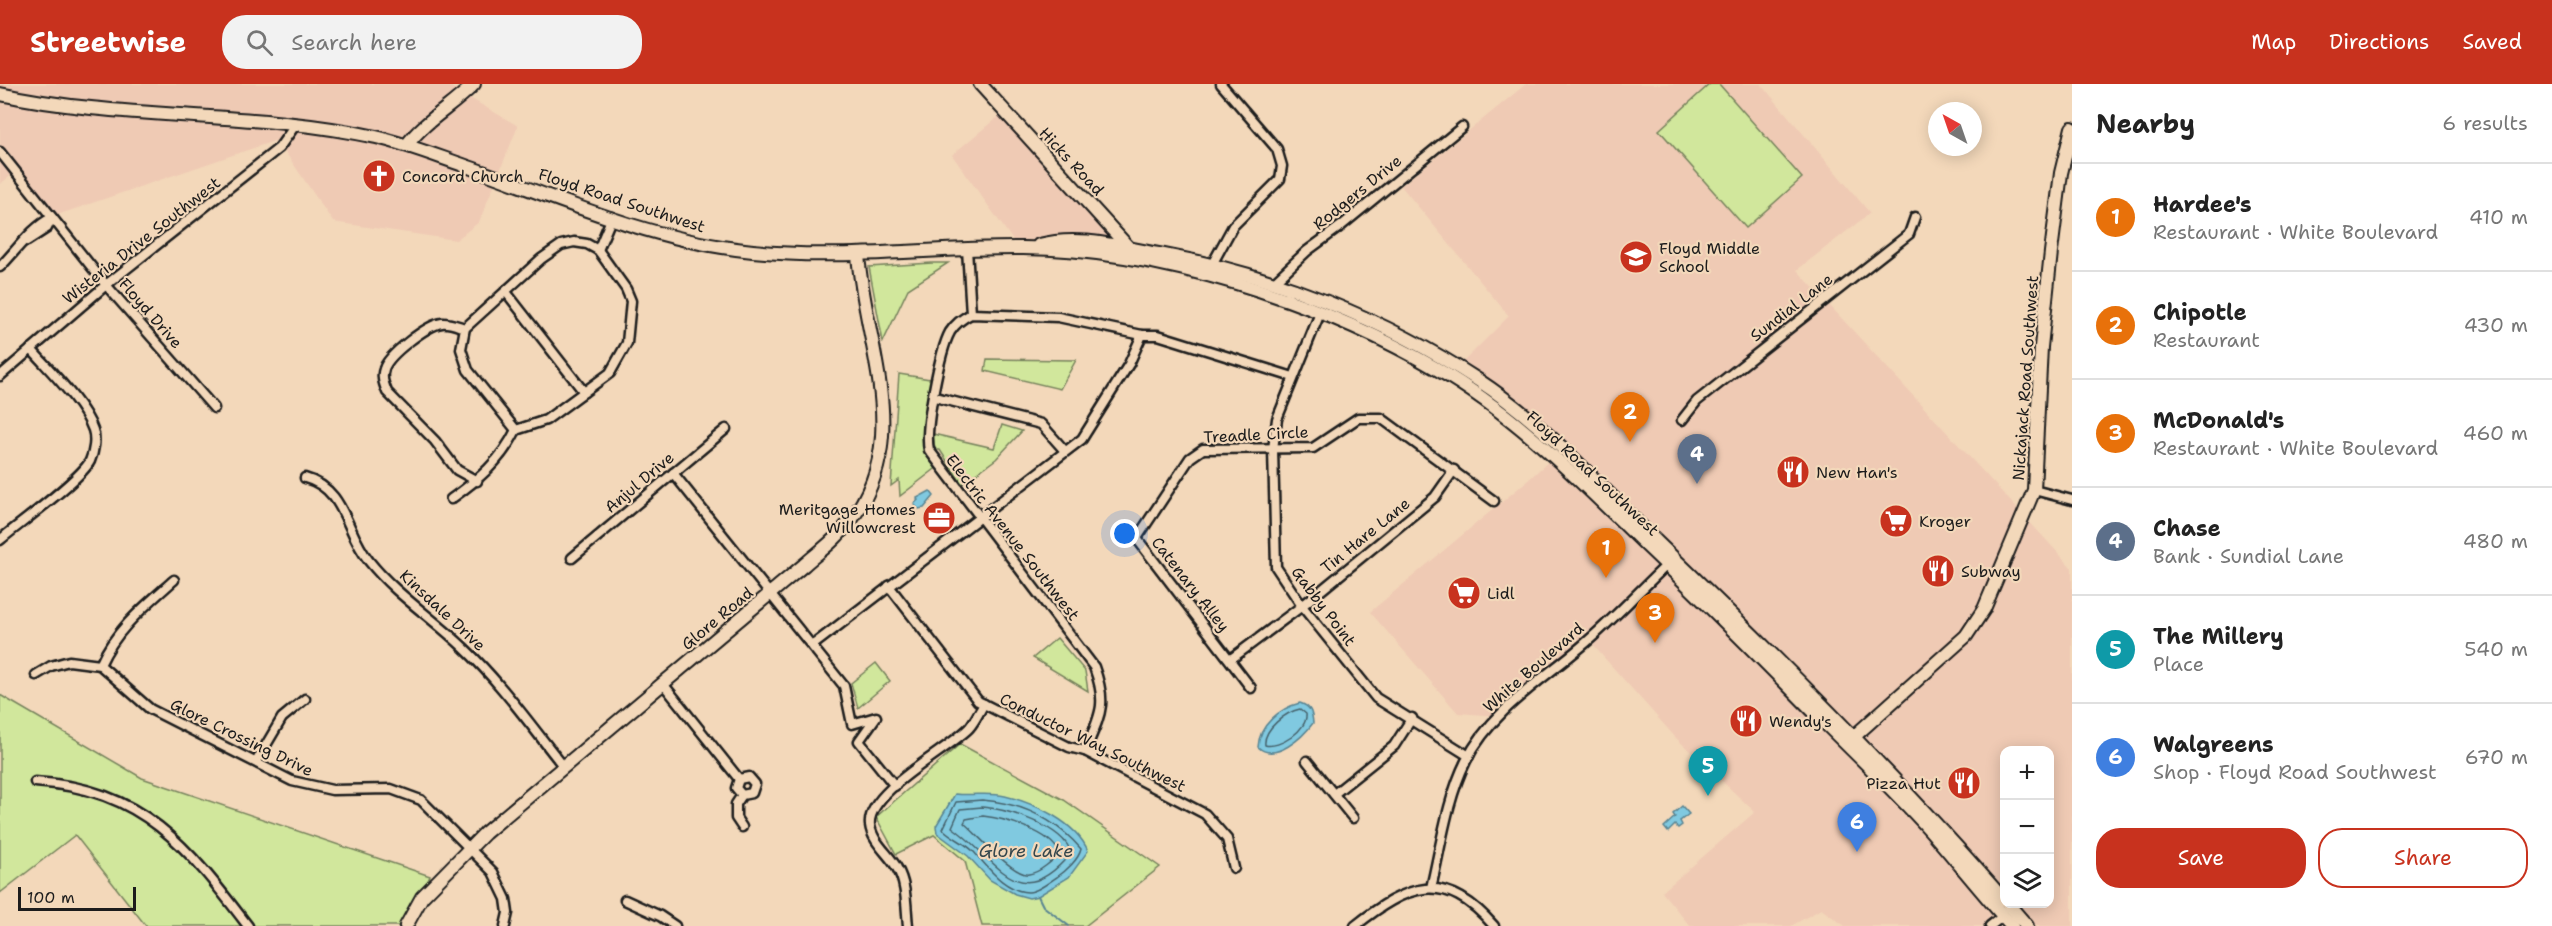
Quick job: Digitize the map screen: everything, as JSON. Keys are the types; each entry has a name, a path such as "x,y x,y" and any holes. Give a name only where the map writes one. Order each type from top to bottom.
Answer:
{"main road":[{"path":"407,145 416,131 443,113 474,84"},
{"name":"Hicks Road","path":"980,84 1140,259"},
{"name":"Floyd Road Southwest","path":"0,94 68,105 296,124 351,132 407,145 664,234 733,249 858,255 1029,248 1140,259 1273,283 1385,329 1420,346 1480,382 1545,434 1850,740 1916,800 2000,895"},
{"name":"Nickajack Road Southwest","path":"1850,740 1966,636 1984,609 2034,490 2046,300 2057,201 2069,161 2072,128"},
{"path":"1083,198 1101,229 1098,234 1086,240"},
{"path":"1106,220 1137,241 1176,257"},
{"name":"Floyd Road Southwest","path":"1029,248 1058,240 1086,240 1176,257 1320,313 1430,364 1490,403 1545,448 1671,562"},
{"name":"Glore Road","path":"406,926 422,897 470,849 564,767 770,595 839,534 862,503 882,451 883,422 881,385 858,255"},
{"name":"Floyd Road Southwest","path":"1850,740 1927,827 2005,909 2027,926"},
{"name":"Floyd Road Southwest","path":"2005,909 2012,926"}],"street":[{"path":"1209,270 1233,226 1280,179 1282,166 1277,149 1221,84"},
{"name":"Wisteria Drive Southwest","path":"0,376 106,285 199,214 279,148 296,124"},
{"name":"Rodgers Drive","path":"1273,283 1307,251 1462,127"},
{"name":"Floyd Drive","path":"0,152 106,285 214,408"},
{"path":"598,250 612,217"},
{"name":"Sundial Lane","path":"1682,420 1697,401 1909,234 1915,217"},
{"path":"0,267 27,241 47,228 52,218"},
{"path":"451,499 477,481 499,459 516,430 546,420 610,373 627,343 631,301 598,250 587,244 574,242 561,245 542,259 465,328 461,349 468,370 516,430"},
{"path":"967,249 971,314 1064,318 1142,335 1158,335 1293,377"},
{"path":"506,292 584,392"},
{"name":"Gabby Point","path":"1320,313 1277,419 1274,449 1276,567 1302,606 1376,698 1412,718 1469,756"},
{"name":"Electric Avenue Southwest","path":"971,314 961,320 948,338 927,429 929,450 1094,667 1102,690 1101,712 1084,751"},
{"path":"465,328 443,323 429,327 392,356 383,370 383,383 387,392 435,441 457,470 477,481"},
{"path":"813,645 978,516 1082,439 1129,364 1142,335"},
{"path":"0,540 74,478 89,462 95,446 93,430 72,398 31,349"},
{"path":"935,397 1041,424 1065,451"},
{"name":"Treadle Circle","path":"1137,538 1148,525 1177,475 1203,449 1313,448 1358,418 1381,418 1494,501"},
{"name":"Anjul Drive","path":"572,558 726,429"},
{"name":"Tin Hare Lane","path":"1231,659 1302,606 1435,497 1454,470"},
{"path":"673,473 844,686 852,724 876,717 859,741 895,786"},
{"name":"Kinsdale Drive","path":"305,478 319,482 333,493 350,531 370,562 473,657 564,767"},
{"path":"2034,490 2072,500"},
{"name":"Catenary Alley","path":"1128,527 1231,659"},
{"name":"White Boulevard","path":"1431,888 1451,805 1469,756 1485,730 1504,710 1583,646 1671,562"},
{"path":"36,675 51,666 69,661 100,665 107,649 134,614 174,580"},
{"name":"Conductor Way Southwest","path":"889,586 969,690 984,704 1069,747 1084,751 1205,814 1227,838 1234,868"},
{"path":"1231,659 1251,688"},
{"name":"Glore Crossing Drive","path":"100,665 150,709 292,781 313,788 332,790 391,789 421,800 490,868 499,882 507,905 505,926"},
{"path":"663,685 739,779"},
{"path":"256,762 282,718 305,699"},
{"path":"908,926 903,880 898,868 875,838 870,815 895,786 969,727 984,704"},
{"path":"1334,794 1394,746 1412,718"},
{"path":"1307,761 1353,818"},
{"path":"739,779 749,777 755,784 752,793 742,795"},
{"path":"739,779 736,788 742,795"},
{"path":"35,782 67,784 98,792 146,815 174,835 249,926"},
{"path":"742,795 735,812 742,827"},
{"path":"1355,926 1400,894 1431,888 1465,900 1494,926"},
{"path":"625,900 660,916 675,926"},
{"path":"1990,926 2005,909"}],"shaded area":[{"path":"0,84 446,84 518,126 479,222 456,240 333,222 277,140 60,214 51,221 13,174 0,184"},
{"path":"1526,84 1761,84 1870,213 1797,270 2072,568 2072,926 1845,926 1821,909 1791,926 1690,926 1662,892 1755,812 1676,738 1591,643 1498,716 1458,713 1370,612 1561,450 1461,364 1509,316 1401,186"},
{"path":"1007,109 1127,251 1017,246 952,155"}],"green space":[{"path":"1710,84 1719,84 1802,178 1746,228 1659,130"},
{"path":"948,263 908,289 883,342 869,267"},
{"path":"987,359 1076,360 1060,389 985,371"},
{"path":"899,374 936,380 930,455 939,466 900,496 899,480 891,486"},
{"path":"1002,425 1022,431 996,459 962,484 940,450 935,450 933,434 994,448"},
{"path":"1057,638 1085,671 1088,691 1033,658"},
{"path":"876,663 890,681 858,708 851,683"},
{"path":"0,695 142,778 430,876 409,926 146,926 75,835 0,893"},
{"path":"960,744 1064,800 1160,867 1085,926 982,926 965,861 934,835 896,854 876,817"}],"water":[{"path":"930,491 934,496 924,508 918,509 914,504 917,498"},
{"path":"1300,703 1310,710 1313,723 1303,735 1280,750 1272,752 1258,747 1266,725 1278,713"},
{"name":"Glore Lake","path":"955,794 999,795 1029,803 1053,815 1074,831 1088,851 1069,877 1038,896 1029,898 1015,894 990,880 968,856 937,833 936,826"},
{"path":"1682,806 1689,814 1680,821 1682,825 1678,828 1675,825 1668,832 1664,827 1675,817 1673,814"}],"waterway":[{"path":"1038,896 1043,906 1069,926"}],"place":[{"name":"Concord Church","path":"379,176"},
{"name":"Floyd Middle School","path":"1636,257"},
{"name":"Chipotle","path":"1630,442"},
{"name":"New Han's","path":"1793,472"},
{"name":"Chase","path":"1697,484"},
{"name":"Meritgage Homes Willowcrest","path":"939,518"},
{"name":"Kroger","path":"1896,521"},
{"name":"Subway","path":"1938,571"},
{"name":"Hardee's","path":"1606,578"},
{"name":"Lidl","path":"1464,593"},
{"name":"McDonald's","path":"1655,643"},
{"name":"Wendy's","path":"1746,721"},
{"name":"Pizza Hut","path":"1964,783"},
{"name":"The Millery","path":"1708,796"},
{"name":"Walgreens","path":"1857,852"}]}
